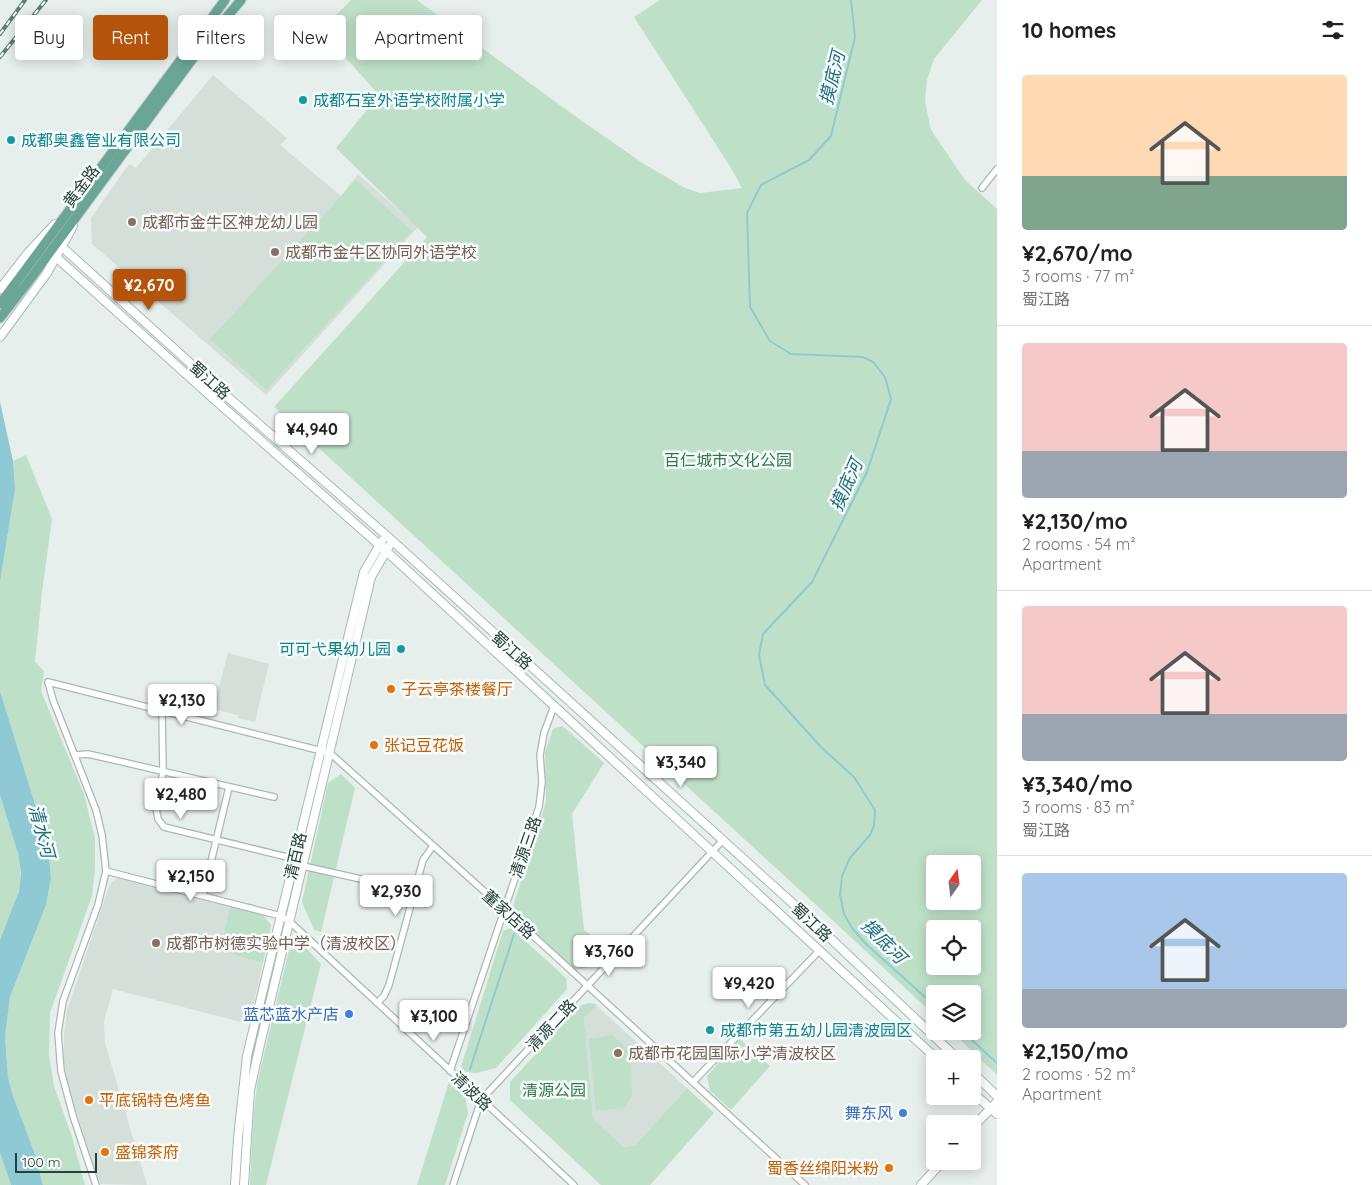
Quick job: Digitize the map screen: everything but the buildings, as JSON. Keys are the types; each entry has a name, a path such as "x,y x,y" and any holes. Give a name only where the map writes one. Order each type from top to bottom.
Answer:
{"main road":[{"name":"黄金路","path":"0,304 225,0"},
{"name":"黄金路","path":"0,318 199,50 241,0"}],"street":[{"path":"982,188 997,169"},
{"path":"0,289 28,254 75,202"},
{"path":"0,337 47,273 86,204"},
{"name":"蜀江路","path":"62,247 222,392 389,538 723,840 948,1050"},
{"name":"蜀江路","path":"56,256 215,400 382,547 926,1050"},
{"name":"清百路","path":"235,1185 247,1056 364,572 389,538"},
{"name":"清百路","path":"244,1185 250,1090 371,577 382,547"},
{"path":"96,1185 60,1070 58,1033 63,1001 98,905 106,870 102,835 96,810 53,700 48,682 330,753"},
{"name":"清源三路","path":"450,1071 538,807 542,782 540,755 544,732 554,706"},
{"path":"162,711 164,772 156,808 158,819 164,827 294,859"},
{"name":"董家店路","path":"330,753 806,1185"},
{"path":"75,755 88,754 274,797"},
{"path":"203,895 229,787"},
{"name":"清源二路","path":"481,1100 723,840"},
{"path":"377,1003 384,996 388,985 422,860 433,846"},
{"path":"303,866 414,891"},
{"name":"清波路","path":"106,870 281,916 289,921 574,1185"},
{"path":"693,1082 820,950"},
{"path":"981,1081 997,1096"},
{"path":"453,1185 481,1100"},
{"path":"981,1100 997,1114"},
{"path":"981,1118 997,1102"},
{"path":"921,1185 935,1170"}],"shaded area":[{"name":"成都市金牛区协同外语学校","path":"213,75 287,138 280,145 341,196 358,174 418,227 266,395 92,244 91,218 129,164 136,168"},
{"path":"228,653 269,664 255,722 238,718 238,715 213,709"},
{"path":"117,878 230,907 220,951 263,963 249,1024 113,989 104,1021 105,1043 147,1185 100,1184 67,1084 64,1059 64,1034 67,1010 110,884"},
{"name":"成都市花园国际小学清波校区","path":"597,1006 687,1088 635,1145 624,1147 593,1119 584,1018"}],"green space":[{"name":"百仁城市文化公园","path":"351,0 417,0 437,15 356,15 356,60 482,60 482,48 644,164 685,188 700,193 742,188 634,17 660,0 982,0 934,59 927,80 925,102 931,130 965,180 997,209 997,1075 981,1060 981,1050 971,1050 960,1040 981,1040 981,985 926,985 926,1008 274,407 427,237 336,148 379,95 346,58 346,15 336,15"},
{"path":"356,180 412,231 266,390 210,339"},
{"path":"26,455 52,519 35,662 44,671 41,691 84,794 95,839 95,869 92,896 50,1013 49,1055 54,1086 72,1137 85,1185 43,1185 35,1154 13,1096 8,1077 5,1037 10,997 46,905 51,878 48,846 0,691 0,582 15,489 13,461"},
{"path":"561,726 604,763 572,814 584,930 606,947 585,968 573,970 515,915 513,906 546,802 545,752 553,729"},
{"path":"341,774 355,788 321,932 314,930 302,902 328,783"},
{"path":"0,795 16,843 19,856 20,881 12,911 0,940"},
{"path":"230,907 263,915 271,925 263,963 220,951"},
{"path":"511,928 566,978 567,989 496,1068 477,1073 466,1072 461,1067 503,931"},
{"path":"306,948 321,964 266,1185 250,1185 257,1084 289,950"},
{"name":"清源公园","path":"589,1003 597,1006 584,1018 593,1119 624,1147 635,1145 687,1088 714,1113 650,1185 601,1185 510,1100 510,1082 581,1005"},
{"path":"612,1035 630,1051 632,1096 623,1109 596,1110 589,1039"},
{"path":"740,1039 770,1066 731,1110 710,1091 707,1076"},
{"path":"449,1082 465,1096 468,1113 445,1185 417,1185"},
{"path":"0,1153 11,1185 0,1185"}],"water":[{"path":"0,402 13,461 15,489 0,582"},
{"name":"清水河","path":"0,691 48,846 51,878 46,905 10,997 5,1037 8,1077 13,1096 35,1154 43,1185 11,1185 0,1153 0,940 19,891 21,873 18,853 0,795"}],"waterway":[{"name":"摸底河","path":"851,0 855,37 831,136 809,160 761,185 747,213 750,307 770,341 791,354 863,357 873,362 885,377 891,399 867,472 812,582 763,634 759,655 765,685 821,747 854,777 875,810 874,826 870,835 850,858 842,876 840,894 844,914 852,928 866,944 926,998"},
{"path":"470,1069 514,934"},
{"name":"摸底河","path":"972,1040 997,1063"}],"railway":[{"path":"0,34 25,0"},
{"path":"0,57 46,0"}],"place":[{"name":"成都石室外语学校附属小学","path":"303,100"},
{"name":"成都奥鑫管业有限公司","path":"11,140"},
{"name":"成都市金牛区神龙幼儿园","path":"132,222"},
{"name":"成都市金牛区协同外语学校","path":"275,252"},
{"name":"可可弋果幼儿园","path":"401,649"},
{"name":"子云亭茶楼餐厅","path":"391,689"},
{"name":"张记豆花饭","path":"374,745"},
{"name":"成都市树德实验中学（清波校区）","path":"156,943"},
{"name":"蓝芯蓝水产店","path":"349,1014"},
{"name":"成都市第五幼儿园清波园区","path":"710,1030"},
{"name":"成都市花园国际小学清波校区","path":"618,1053"},
{"name":"平底锅特色烤鱼","path":"89,1100"},
{"name":"舞东风","path":"903,1113"},
{"name":"盛锦茶府","path":"105,1152"},
{"name":"蜀香丝绵阳米粉","path":"889,1168"}]}
